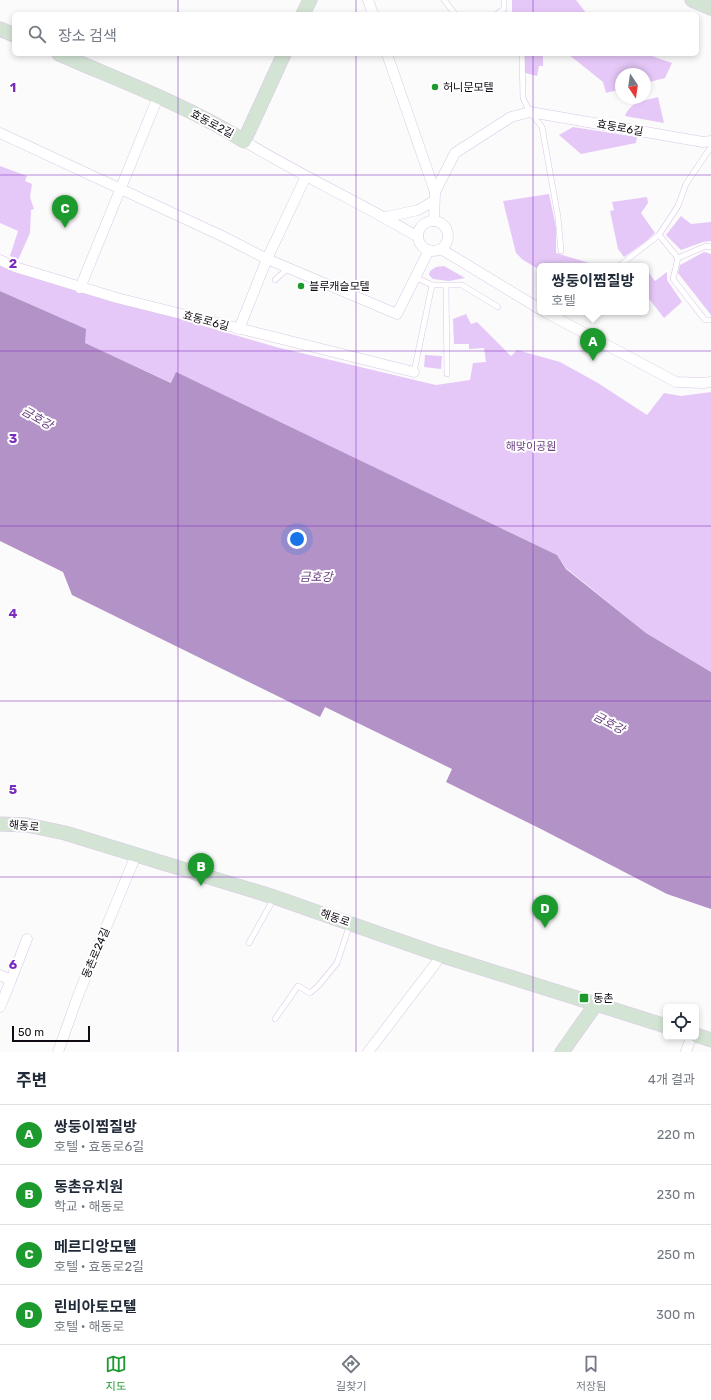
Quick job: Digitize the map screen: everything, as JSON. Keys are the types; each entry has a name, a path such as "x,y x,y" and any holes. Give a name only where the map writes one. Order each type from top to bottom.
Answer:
{"street":[{"path":"304,12 310,0"},
{"path":"368,0 372,12"},
{"path":"692,0 711,8"},
{"path":"0,29 12,34"},
{"name":"효동로2길","path":"64,56 158,97 219,126 244,141 283,56"},
{"path":"386,218 418,210 434,197 388,56"},
{"path":"80,288 158,97"},
{"name":"효동로6길","path":"434,221 434,197 456,153 511,116 530,112 703,142 711,141"},
{"path":"0,132 222,236 267,259 397,314 414,277 429,250"},
{"path":"244,141 306,176 386,218 418,237 422,246 429,250 440,249 537,307"},
{"path":"238,329 267,259 306,176"},
{"path":"418,237 421,227 429,221 443,224 448,232 447,242 440,249"},
{"name":"효동로6길","path":"0,260 15,267 80,288 238,329 414,372"},
{"path":"554,315 676,382 703,384 711,382"},
{"name":"해동로","path":"0,824 27,825 58,832 136,855 274,897 440,955 663,1025"},
{"name":"동촌로24길","path":"58,1052 79,993 136,855"},
{"path":"0,1007 27,939"},
{"path":"368,1052 436,963 440,955"},
{"path":"0,975 11,980"},
{"path":"562,1052 596,1004"},
{"path":"699,1036 711,1040"},
{"path":"686,1052 690,1040"}],"lane":[{"path":"444,0 453,12"},
{"path":"500,12 504,9 504,0"},
{"path":"522,56 523,98 530,112 542,127 558,217 561,251"},
{"path":"624,263 659,235 678,206 686,184 711,147"},
{"path":"659,235 678,258"},
{"path":"678,258 706,246 711,247"},
{"path":"678,258 673,279 705,320 711,320"},
{"path":"275,280 288,268"},
{"path":"414,277 432,284 446,286 462,285 498,307"},
{"path":"414,372 432,284"},
{"path":"446,286 447,374"},
{"path":"249,943 274,897"},
{"path":"275,1019 298,986 310,993 337,963 350,923"}],"green space":[{"path":"512,0 576,0 585,12 512,12"},
{"path":"524,56 543,56 543,66 539,66 537,76 525,73"},
{"path":"570,56 652,56 672,63 665,78 651,82 651,68 615,68 615,91 606,93 603,82"},
{"path":"658,97 664,123 625,116 634,104 651,104 651,99"},
{"path":"573,127 637,137 636,143 581,154 559,135"},
{"path":"0,166 27,176 25,181 32,184 30,197 34,209 31,210 30,233 18,260 10,256 18,231 0,223"},
{"path":"549,194 556,227 556,253 589,263 537,263 537,268 523,260 516,253 503,201"},
{"path":"647,197 648,203 641,213 655,233 624,257 618,249 610,211 614,210 612,202"},
{"path":"681,216 691,224 711,222 711,241 703,242 681,250 666,235"},
{"path":"704,252 711,254 711,315 678,273 680,265"},
{"name":"해맞이공원","path":"0,263 122,302 276,347 436,385 470,380 473,363 486,362 484,348 469,349 469,344 454,344 453,319 466,314 471,324 477,322 511,356 517,350 560,362 598,383 647,415 664,393 681,396 711,392 711,672 646,633 566,568 557,555 176,373 172,383 84,343 85,329 0,291"},
{"path":"444,266 465,278 449,281 433,279 429,275 430,271 436,267"},
{"path":"667,272 667,280 682,302 664,318 649,299 649,273 655,281"},
{"path":"425,355 442,356 441,369 424,367"}],"water":[{"name":"금호강","path":"0,291 86,329 85,343 171,383 176,372 557,555 566,569 646,633 711,672 711,909 667,894 446,782 452,769 325,707 320,717 72,595 63,572 0,541"}],"place":[{"name":"허니문모텔","path":"435,87"},
{"name":"메르디앙모텔","path":"65,228"},
{"name":"블루캐슬모텔","path":"301,286"},
{"name":"쌍둥이찜질방","path":"593,361"},
{"name":"동촌유치원","path":"201,886"},
{"name":"린비아토모텔","path":"545,928"},
{"name":"동촌","path":"584,998"}]}
